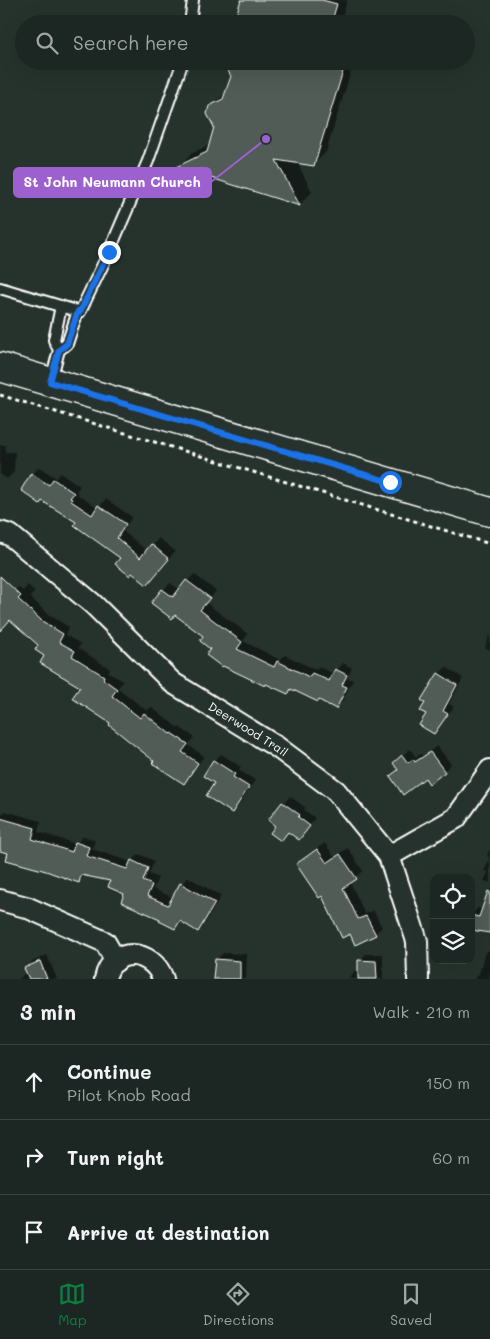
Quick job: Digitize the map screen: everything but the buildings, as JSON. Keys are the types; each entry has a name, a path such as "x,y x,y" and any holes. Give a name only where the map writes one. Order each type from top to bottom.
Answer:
{"main road":[{"path":"0,367 490,512"}],"street":[{"name":"Deerwood Trail","path":"0,532 10,534 93,604 173,682 277,747 336,790 389,856 417,941 418,979"},
{"path":"389,856 456,818 490,770"},
{"path":"0,900 26,907 105,942 116,960"},
{"path":"105,979 110,967 116,960 125,956 135,955 145,957 157,966 163,979"}],"lane":[{"path":"191,15 193,0"},
{"path":"50,382 59,350 67,344 78,311 80,312 109,252 148,161 180,70"},
{"path":"0,288 78,311"},
{"path":"59,350 54,340 61,306"}],"path":[{"path":"0,395 490,544"}],"place":[{"name":"St John Neumann Church","path":"266,139"}],"route":[{"path":"109,252 80,312 78,311 67,344 59,350 50,382 390,482"}]}
